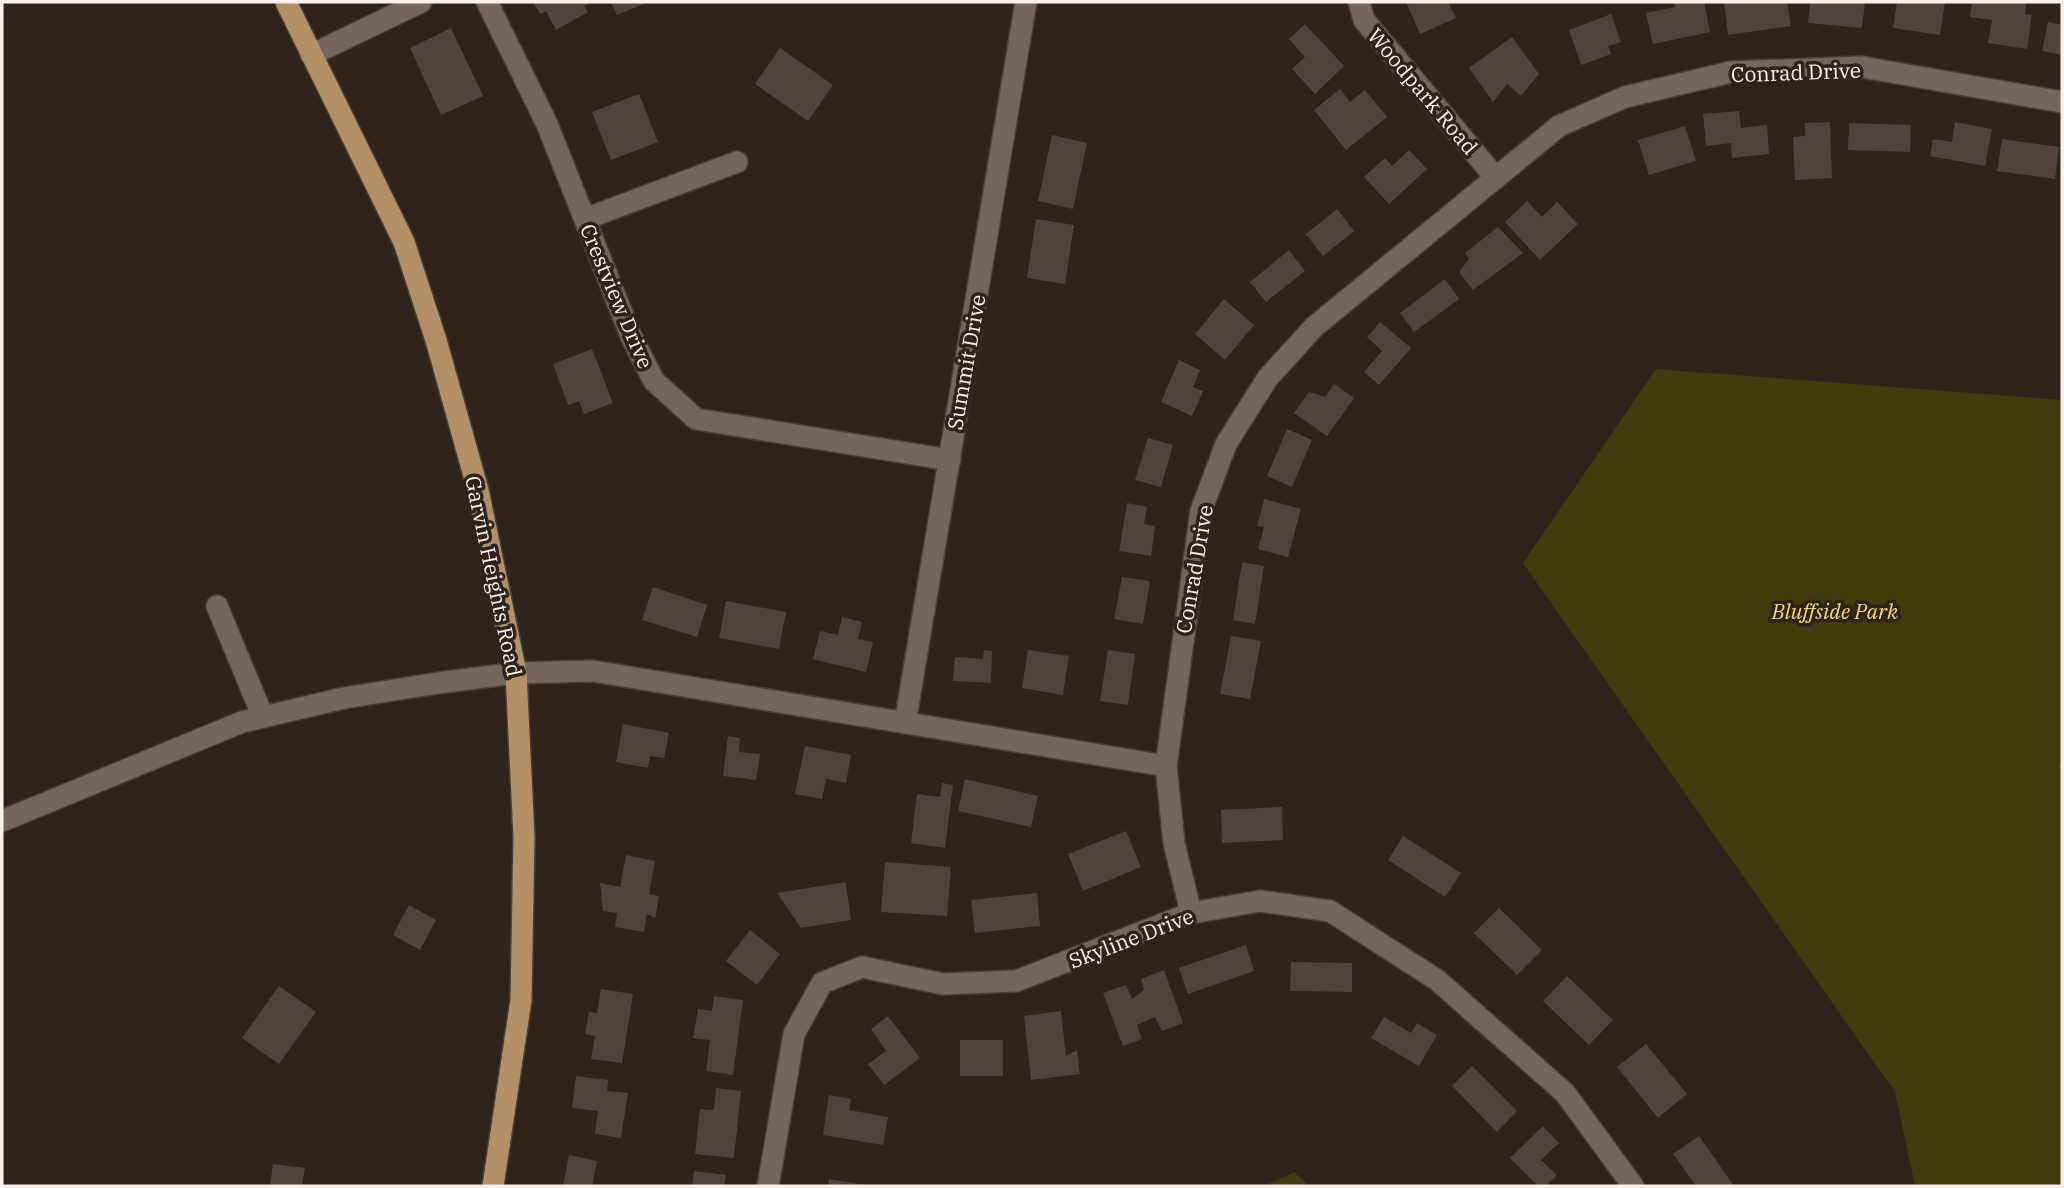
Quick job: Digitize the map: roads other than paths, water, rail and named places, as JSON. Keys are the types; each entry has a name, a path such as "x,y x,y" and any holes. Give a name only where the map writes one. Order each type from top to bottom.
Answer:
{"main road":[{"name":"Garvin Heights Road","path":"286,2 404,242 436,340 478,490 516,673 524,837 520,1000 493,1186"}],"street":[{"path":"311,55 421,2"},
{"name":"Crestview Drive","path":"487,2 547,124 631,337 654,381 696,418 950,460"},
{"name":"Summit Drive","path":"905,723 1026,2"},
{"name":"Woodpark Road","path":"1359,2 1364,20 1495,177"},
{"name":"Conrad Drive","path":"1191,913 1174,844 1166,766 1201,511 1226,444 1267,379 1314,327 1559,126 1625,97 1731,72 1862,67 2062,102"},
{"path":"585,219 737,162"},
{"path":"217,606 263,717"},
{"path":"2,821 242,722 344,698 516,673 593,671 1166,766"},
{"name":"Skyline Drive","path":"768,1186 793,1034 822,983 862,967 943,984 1016,981 1191,913 1260,901 1330,911 1437,980 1565,1093 1633,1186"}],"park label":[{"name":"Bluffside Park","path":"1835,611"}]}
